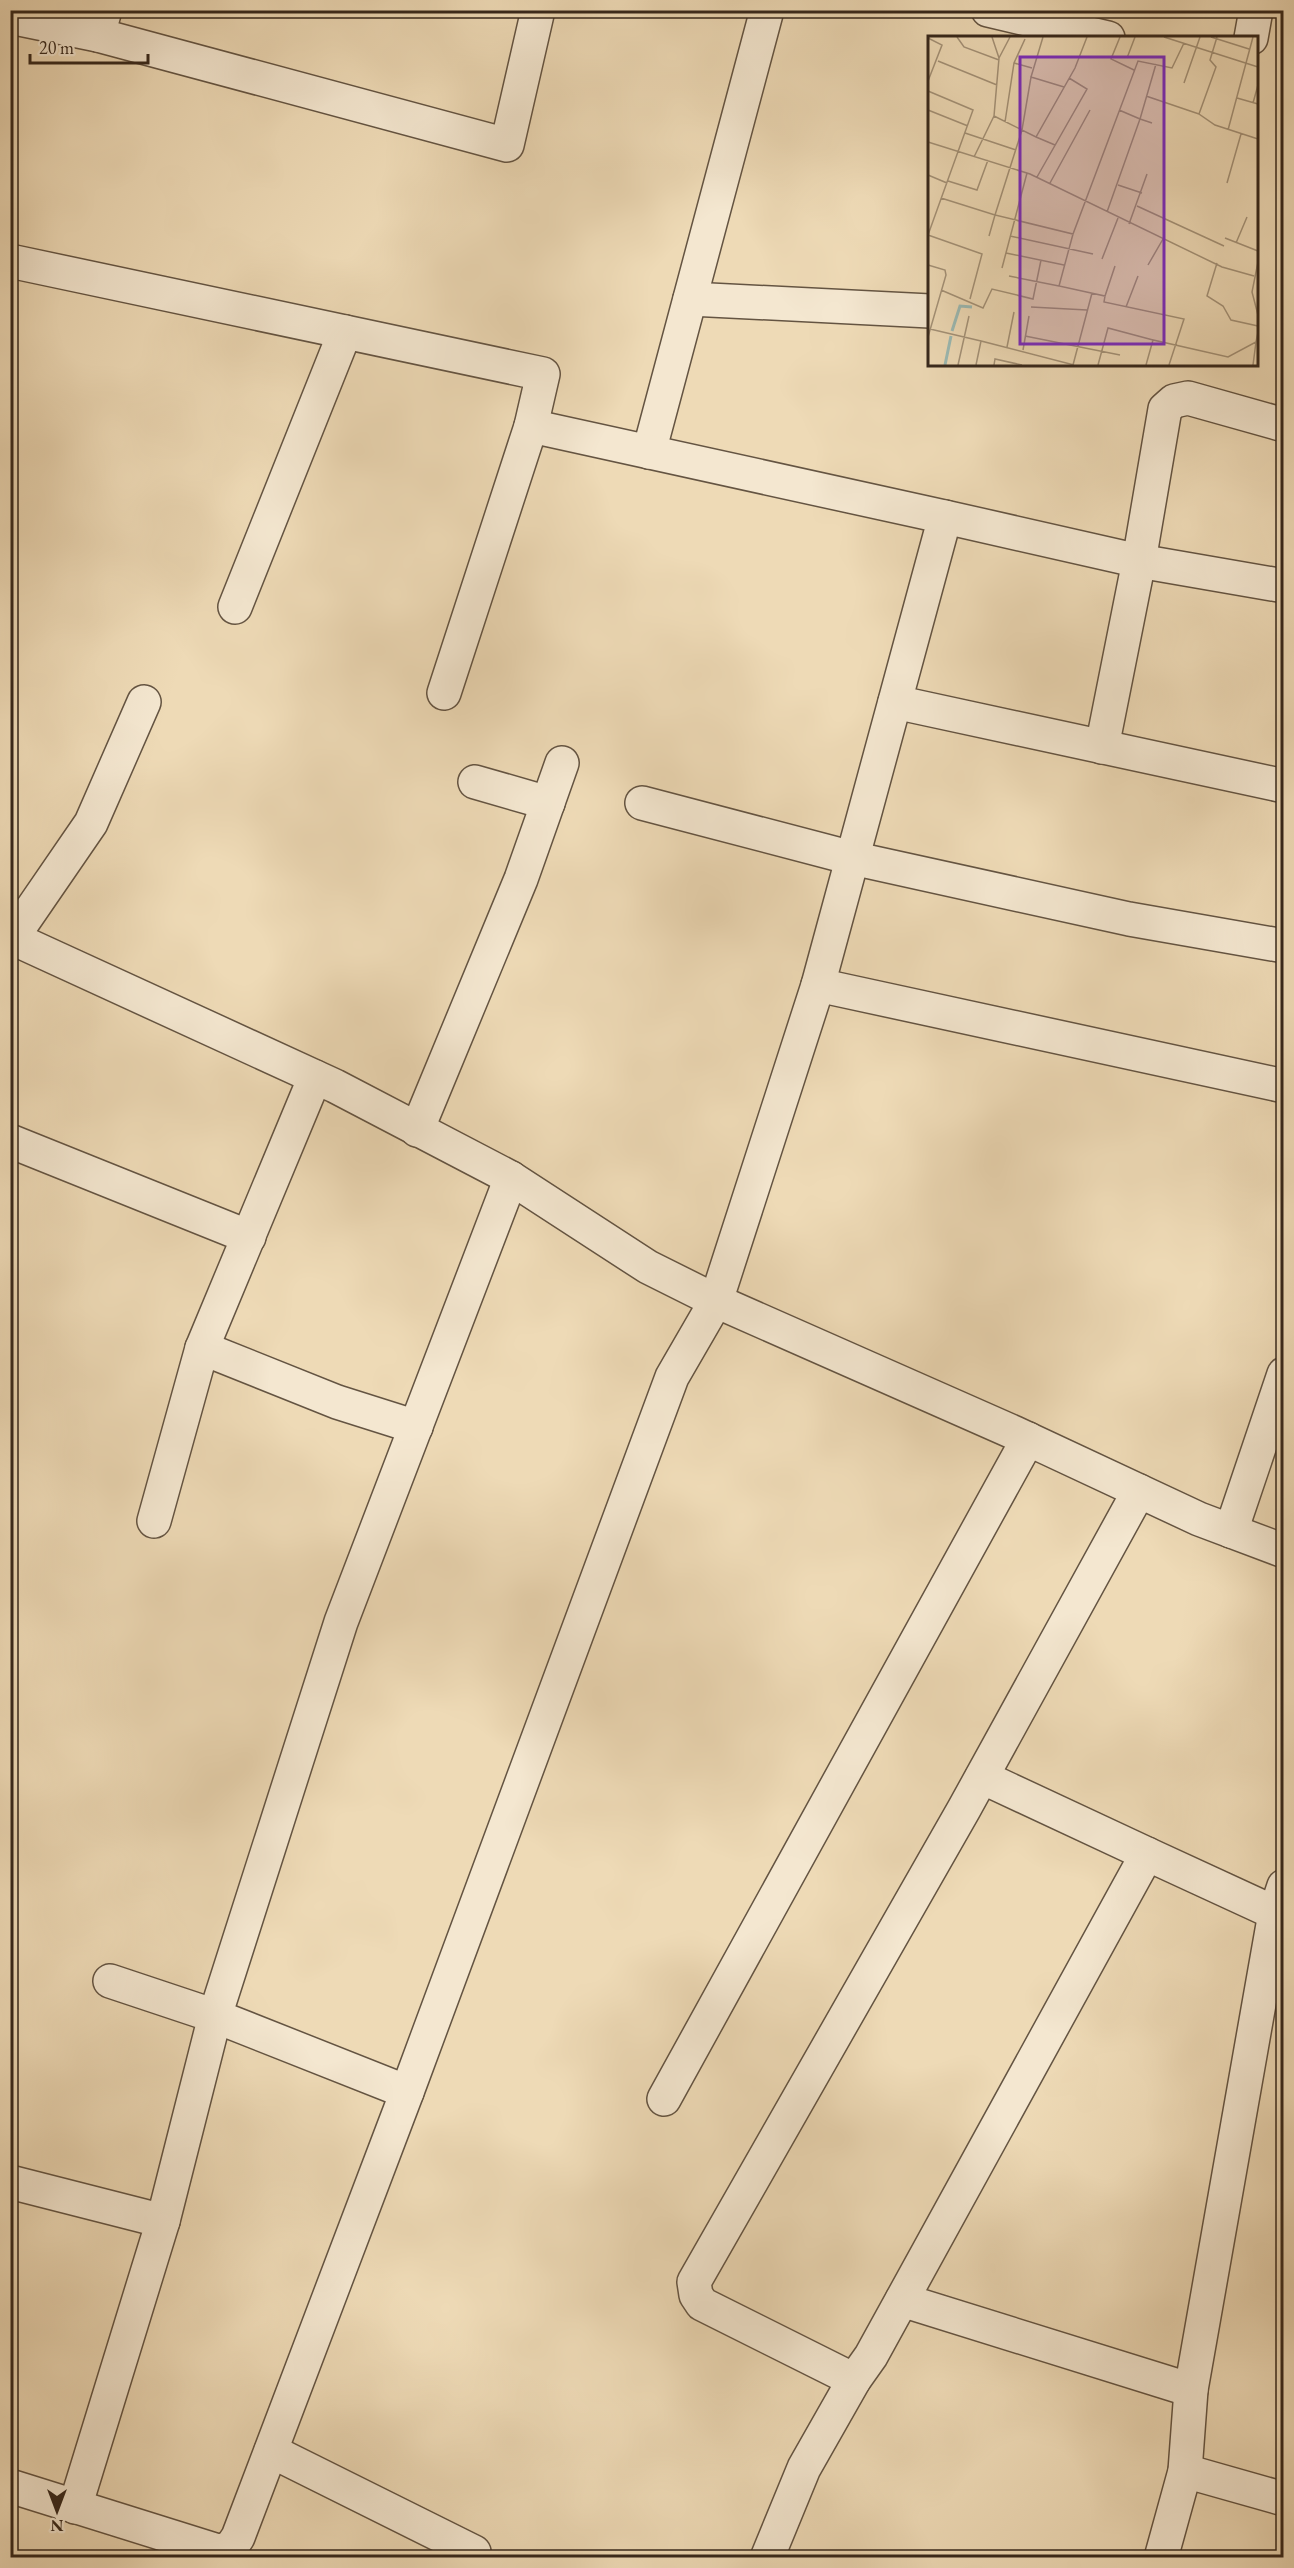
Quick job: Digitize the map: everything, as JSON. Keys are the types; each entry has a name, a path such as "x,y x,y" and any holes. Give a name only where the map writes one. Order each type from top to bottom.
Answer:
{"street":[{"path":"10,17 102,23 507,145 538,10"},
{"path":"649,452 767,10"},
{"path":"988,10 1099,36"},
{"path":"1251,36 1256,10"},
{"path":"10,261 543,374 531,426 444,693"},
{"path":"690,299 928,310"},
{"path":"235,607 345,332"},
{"path":"1102,747 1139,561 1165,409 1174,401 1188,398 1284,425"},
{"path":"531,426 1139,561 1284,586"},
{"path":"10,2486 221,2552 232,2546 238,2537 407,2092 672,1377 716,1301 818,985 945,517"},
{"path":"144,702 91,823 11,937 315,1077 511,1178 648,1267 716,1301 1028,1439 1139,1491 1284,1551"},
{"path":"895,702 1284,786"},
{"path":"417,1130 521,879 562,763"},
{"path":"475,782 548,803"},
{"path":"642,803 852,858 1129,919 1284,946"},
{"path":"818,985 1284,1086"},
{"path":"154,1521 202,1348 315,1077"},
{"path":"10,1141 249,1237"},
{"path":"75,2507 163,2221 215,2016 341,1622 511,1178"},
{"path":"202,1348 337,1402 416,1427"},
{"path":"1231,1531 1284,1374"},
{"path":"664,2100 1028,1439"},
{"path":"854,2380 702,2304 696,2295 694,2282 982,1777 1139,1491"},
{"path":"982,1777 1147,1854 1281,1906 1191,2390 1185,2471 1161,2558"},
{"path":"767,2558 804,2468 854,2380 871,2356 1147,1854"},
{"path":"110,1981 215,2016 407,2092"},
{"path":"10,2182 163,2221"},
{"path":"902,2300 1191,2390"},
{"path":"271,2451 474,2552 471,2558"},
{"path":"1185,2471 1284,2499"}]}
